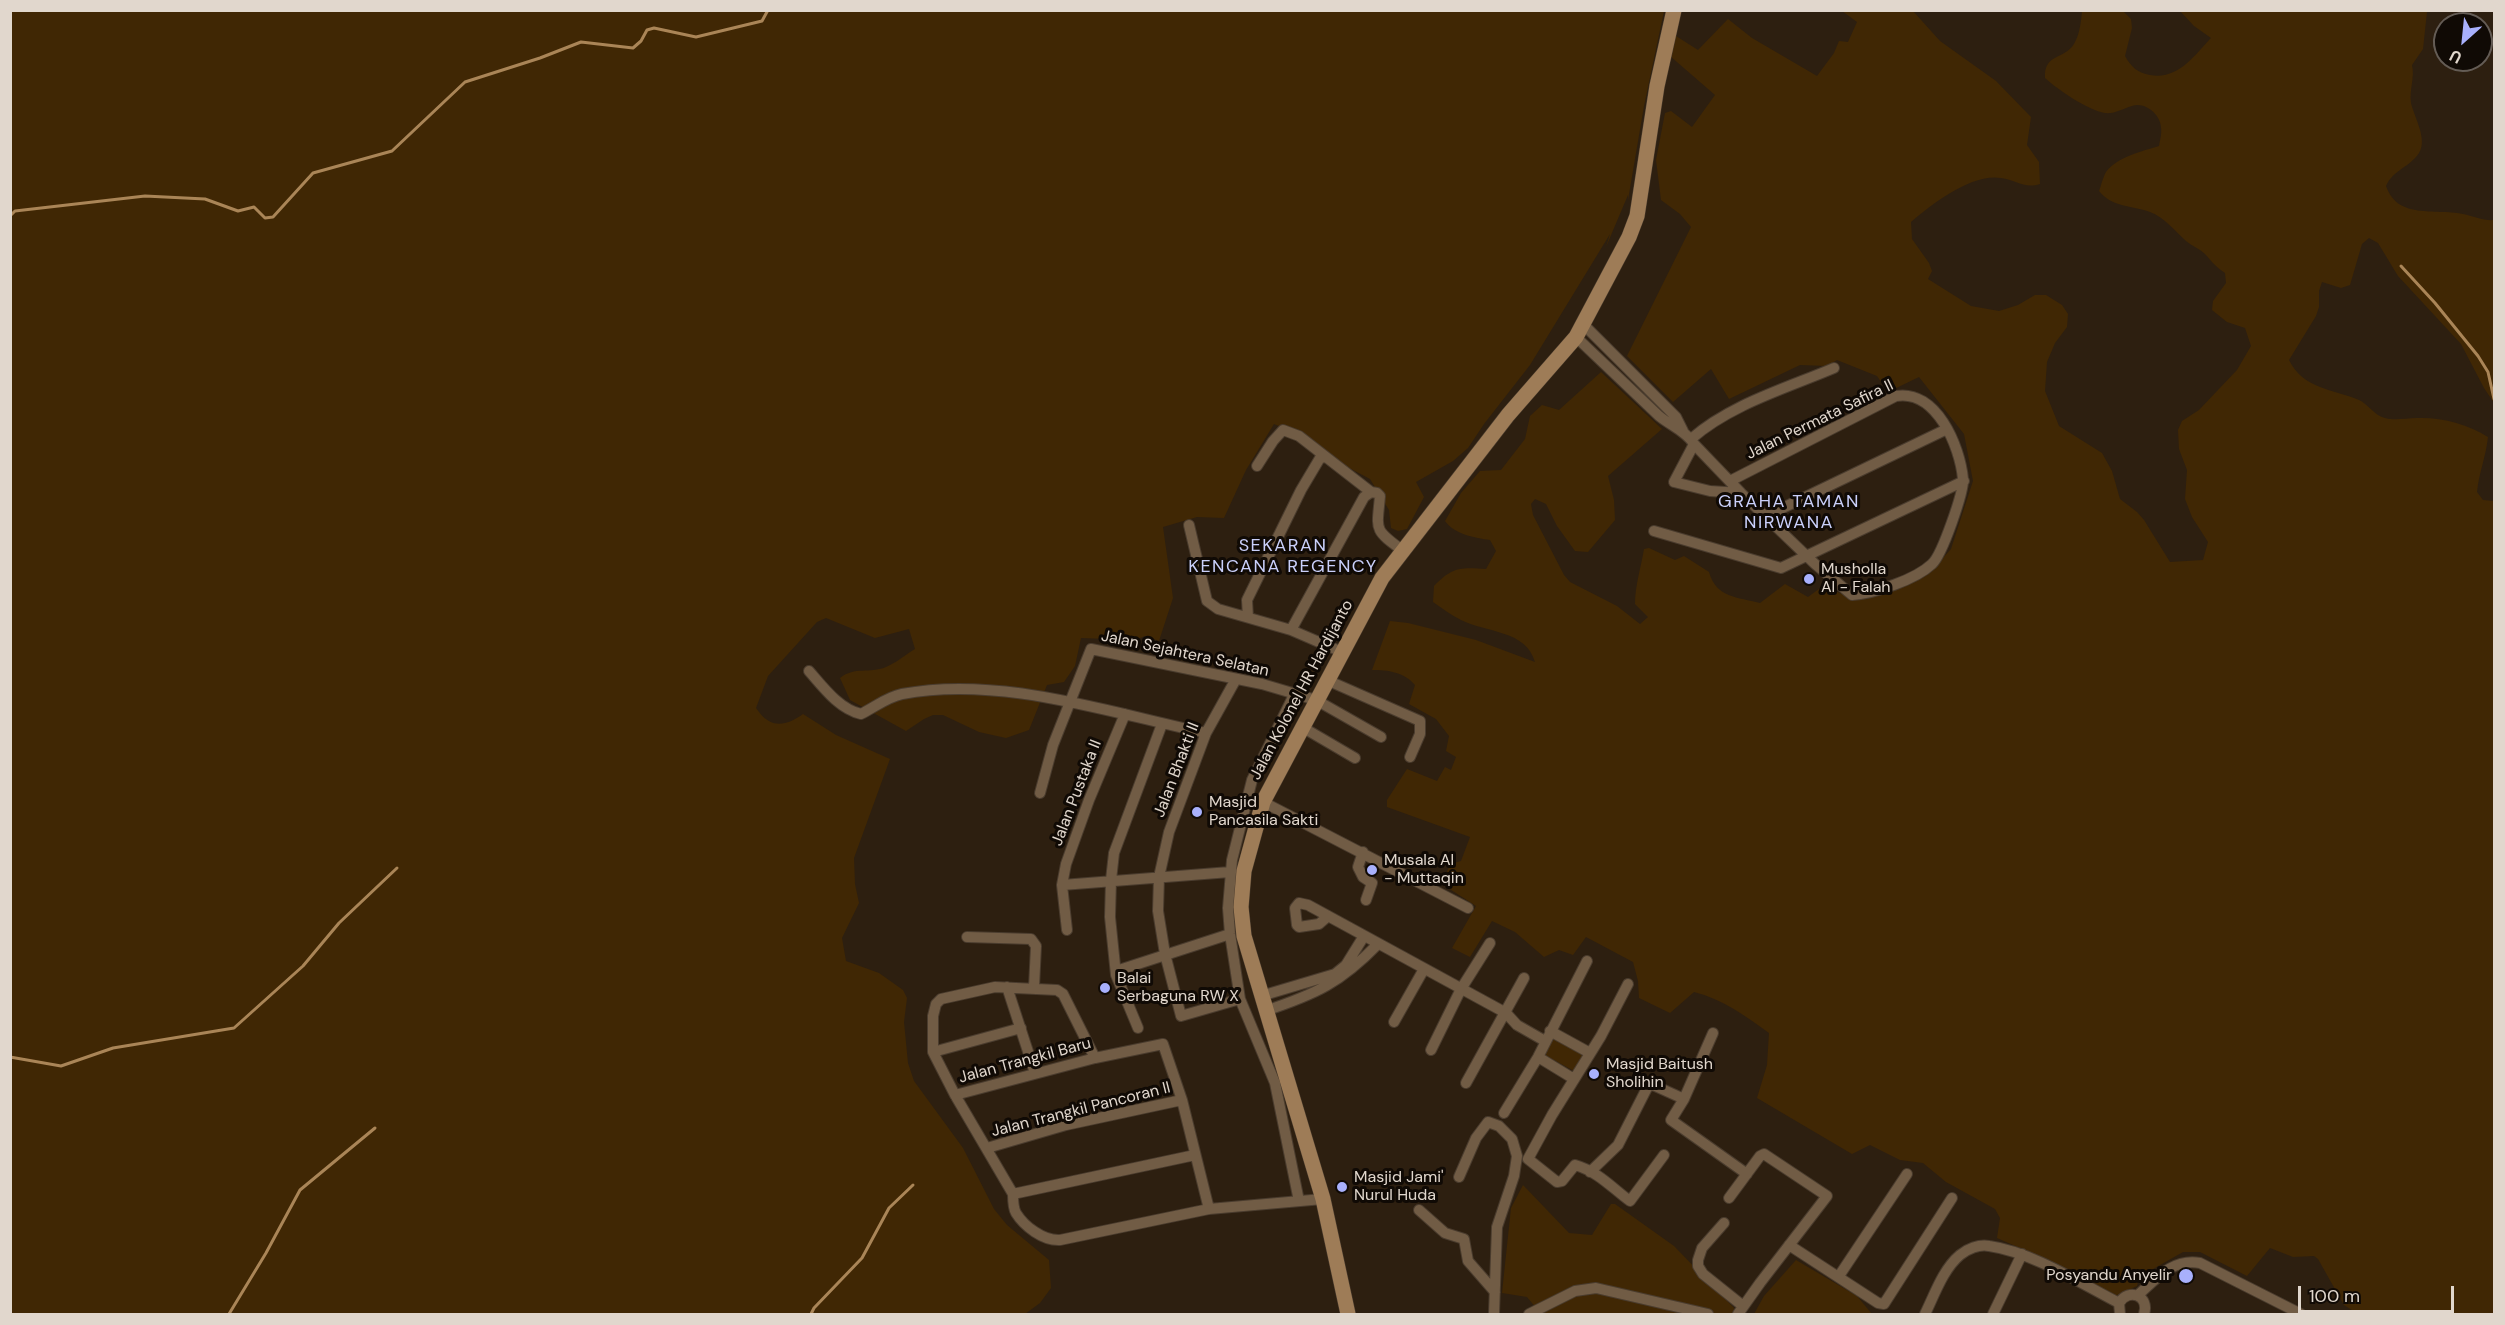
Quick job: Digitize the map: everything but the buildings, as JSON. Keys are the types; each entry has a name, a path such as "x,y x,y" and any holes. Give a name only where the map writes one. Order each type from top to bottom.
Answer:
{"main road":[{"name":"Jalan Kolonel HR Hardijanto","path":"1348,1314 1323,1199 1235,908 1244,871 1263,802 1382,578 1508,415 1580,331 1629,237 1637,216 1657,86 1674,10"}],"street":[{"path":"1580,331 1650,391 1676,417 1689,438 1741,493 1852,595 1866,594 1886,588 1922,571 1933,563 1946,538 1964,482"},
{"path":"1580,331 1642,399 1671,426 1689,438"},
{"path":"1741,493 1710,491 1674,482 1689,438 1718,419 1752,402 1834,368"},
{"path":"1642,399 1650,391"},
{"name":"Jalan Permata Safira II","path":"1730,481 1896,396 1905,394 1924,401 1947,429 1959,456 1964,482"},
{"path":"1766,516 1947,429"},
{"path":"1257,466 1283,430 1299,436 1371,492 1380,496 1377,527 1380,534 1402,550"},
{"path":"1248,617 1247,600 1301,490 1320,458 1326,457"},
{"path":"1654,531 1784,568 1806,555 1964,482"},
{"path":"1291,630 1364,497 1371,492"},
{"path":"1189,525 1207,601 1218,609 1291,630 1342,652"},
{"name":"Jalan Sejahtera Selatan","path":"1040,793 1053,745 1091,649 1295,693 1316,700 1381,737"},
{"path":"808,671 834,699 851,712 861,714 885,699 901,694 969,688 1010,692 1125,714 1206,733"},
{"name":"Jalan Bhakti II","path":"1236,679 1206,733 1169,832 1159,877 1158,911 1165,954 1181,1016 1240,999"},
{"path":"1329,681 1420,721 1420,734 1410,757"},
{"path":"1295,693 1252,780 1230,872 1235,908 1230,934 1240,999 1275,1083 1299,1201"},
{"name":"Jalan Pustaka II","path":"1062,885 1073,843 1125,714"},
{"path":"1138,1028 1116,971 1110,917 1111,880 1114,853 1162,724"},
{"path":"1302,727 1355,758"},
{"path":"1252,780 1270,788"},
{"path":"1263,802 1468,908"},
{"path":"1363,852 1358,867 1363,877 1372,883 1366,900"},
{"path":"1067,930 1062,885 1230,872"},
{"path":"1327,917 1506,1013 1517,1025 1590,1053"},
{"path":"1116,971 1230,934"},
{"path":"1263,1004 1351,965 1364,936"},
{"path":"967,937 1031,939 1036,946 1034,987"},
{"path":"1431,1050 1461,990 1490,943"},
{"path":"1263,1004 1313,994 1378,944"},
{"path":"1504,1113 1538,1057 1587,961"},
{"path":"1394,1022 1424,969"},
{"path":"1466,1083 1524,978"},
{"path":"1628,984 1528,1159 1557,1182 1562,1181 1575,1165 1610,1182 1630,1201 1664,1155"},
{"path":"955,1095 933,1052 933,1016 938,1001 995,987 1034,987 1057,990 1063,994 1095,1058"},
{"path":"1007,987 1035,1073"},
{"path":"933,1052 1021,1028"},
{"path":"1713,1033 1684,1099 1671,1120 1747,1174"},
{"name":"Jalan Trangkil Baru","path":"1209,1209 1182,1100 1163,1044 1095,1058 955,1095 1013,1194 1014,1212 1034,1232 1055,1240 1209,1209 1323,1199"},
{"path":"1538,1057 1574,1079"},
{"path":"1590,1172 1618,1145 1648,1086 1653,1085 1684,1099"},
{"name":"Jalan Trangkil Pancoran II","path":"987,1148 1066,1125 1182,1100"},
{"path":"1459,1177 1476,1138 1488,1122 1499,1126 1512,1138 1517,1155 1514,1176 1497,1227 1494,1314"},
{"path":"1724,1222 1702,1248 1698,1266 1703,1274 1741,1310 1827,1196 1764,1154 1760,1156 1729,1198"},
{"path":"1013,1194 1195,1155"},
{"path":"1839,1276 1907,1174"},
{"path":"1789,1245 1878,1303 1884,1304 1952,1198"},
{"path":"1419,1210 1445,1233 1464,1239 1468,1261 1495,1292"},
{"path":"1925,1314 1946,1272 1958,1256 1971,1248 1987,1245 2022,1254 2120,1309 2123,1297 2130,1294 2138,1295 2144,1299 2145,1314"},
{"path":"1993,1314 2022,1254"},
{"path":"2138,1295 2172,1266 2191,1262 2200,1263 2301,1314"},
{"path":"1529,1314 1575,1291 1596,1288 1708,1314"}],"shaded area":[{"path":"2122,10 2131,19 2132,28 2125,56 2138,71 2160,76 2185,65 2211,38 2194,26 2180,11 2430,11 2427,12 2423,49 2412,65 2411,103 2421,135 2421,147 2415,158 2393,176 2386,186 2399,204 2408,208 2452,212 2494,220 2494,403 2461,344 2398,276 2378,243 2369,238 2362,244 2350,285 2341,288 2322,282 2316,316 2289,360 2295,370 2310,382 2359,400 2381,417 2445,420 2472,428 2488,437 2477,492 2483,500 2494,501 2494,1314 2358,1314 2344,1305 2318,1259 2314,1256 2293,1257 2270,1248 2247,1276 2200,1252 2183,1252 2139,1277 2137,1286 2115,1296 2036,1255 1997,1238 2000,1218 1995,1209 1946,1182 1923,1163 1900,1160 1870,1145 1852,1154 1757,1098 1767,1065 1769,1033 1743,1014 1724,1004 1694,992 1670,1013 1639,998 1638,981 1633,962 1586,937 1573,955 1559,950 1544,957 1515,932 1492,921 1470,957 1452,948 1476,906 1442,884 1450,864 1461,861 1470,837 1387,807 1387,800 1407,769 1437,781 1445,767 1451,770 1456,757 1446,751 1449,736 1436,719 1409,704 1415,685 1406,677 1395,673 1372,670 1390,621 1408,623 1476,640 1535,662 1523,644 1514,638 1461,620 1433,602 1434,586 1446,575 1463,568 1486,569 1496,551 1490,540 1459,532 1445,521 1461,493 1480,471 1501,470 1525,439 1530,416 1542,405 1559,410 1601,372 1662,429 1608,476 1614,500 1615,520 1588,552 1575,551 1557,526 1546,504 1535,499 1531,504 1533,515 1564,575 1570,582 1617,606 1640,624 1648,617 1635,604 1644,549 1649,548 1675,560 1684,556 1709,572 1712,581 1722,592 1760,603 1785,584 1808,597 1823,586 1854,599 1934,568 1951,549 1973,481 1964,434 1919,377 1888,392 1877,376 1837,360 1827,366 1800,365 1729,399 1711,369 1673,402 1627,356 1691,227 1680,214 1661,200 1656,160 1665,113 1671,111 1692,127 1715,95 1670,56 1676,36 1698,50 1728,19 1752,38 1817,76 1834,53 1839,41 1848,42 1857,22 1842,11 1913,11 1940,41 1996,81 2031,117 2027,145 2039,162 2040,184 2020,184 2001,178 1990,178 1965,185 1941,199 1911,222 1912,239 1929,263 1932,271 1928,279 1971,306 1999,311 2018,305 2035,295 2046,295 2062,305 2068,314 2067,327 2055,343 2047,362 2045,391 2059,426 2102,453 2112,471 2120,499 2144,520 2170,562 2203,560 2208,542 2192,517 2185,499 2187,470 2179,449 2178,430 2182,421 2199,410 2237,370 2251,346 2245,328 2227,322 2212,310 2213,301 2226,283 2225,273 2160,217 2116,203 2099,191 2106,172 2117,162 2159,146 2161,128 2155,114 2142,105 2112,113 2098,111 2074,99 2045,78 2051,60 2065,53 2074,44 2079,32 2082,11"},
{"path":"10,11 1664,11 1644,106 1628,200 1628,195 1606,247 1610,234 1530,365 1468,448 1453,461 1416,482 1424,497 1407,529 1398,531 1391,528 1389,510 1370,479 1321,453 1301,435 1274,424 1246,470 1224,518 1197,517 1163,527 1173,598 1159,641 1145,636 1126,644 1109,639 1081,638 1075,666 1064,682 1047,685 1029,730 1006,738 979,732 943,715 933,715 906,731 850,700 840,678 851,672 886,667 915,649 909,629 875,638 826,618 817,622 768,676 756,708 767,720 778,724 790,722 803,714 836,735 890,759 854,858 855,884 859,903 842,938 846,961 879,973 903,990 907,998 904,1022 908,1063 914,1081 963,1148 994,1209 1007,1225 1049,1260 1051,1288 1040,1303 1025,1314 11,1314"},
{"path":"1552,1037 1583,1055 1574,1071 1543,1054"},
{"path":"1523,1185 1569,1233 1592,1235 1611,1204 1615,1204 1674,1246 1734,1308 1733,1314 1541,1314 1527,1297 1502,1293 1511,1208"},
{"path":"1796,1260 1857,1296 1872,1314 1754,1314 1764,1296"}],"waterway":[{"path":"10,216 15,211 145,196 205,199 238,211 254,207 265,218 273,217 313,173 392,151 465,82 581,42 633,48 641,41 647,30 654,28 696,37 762,21 768,10"},
{"path":"2401,266 2478,356 2488,372 2494,399"},
{"path":"10,1057 61,1066 113,1048 234,1028 303,966 339,923 397,868"},
{"path":"229,1314 300,1190 375,1128"},
{"path":"811,1314 814,1308 862,1258 889,1208 913,1185"}],"place":[{"name":"Musholla Al - Falah","path":"1809,579"},
{"name":"Masjid Pancasila Sakti","path":"1197,812"},
{"name":"Musala Al - Muttaqin","path":"1372,870"},
{"name":"Balai Serbaguna RW X","path":"1105,988"},
{"name":"Masjid Baitush Sholihin","path":"1594,1074"},
{"name":"Masjid Jami' Nurul Huda","path":"1342,1187"},
{"name":"Posyandu Anyelir","path":"2186,1276"}],"district":[{"name":"GRAHA TAMAN NIRWANA","path":"1789,512"},
{"name":"SEKARAN KENCANA REGENCY","path":"1283,556"}]}
